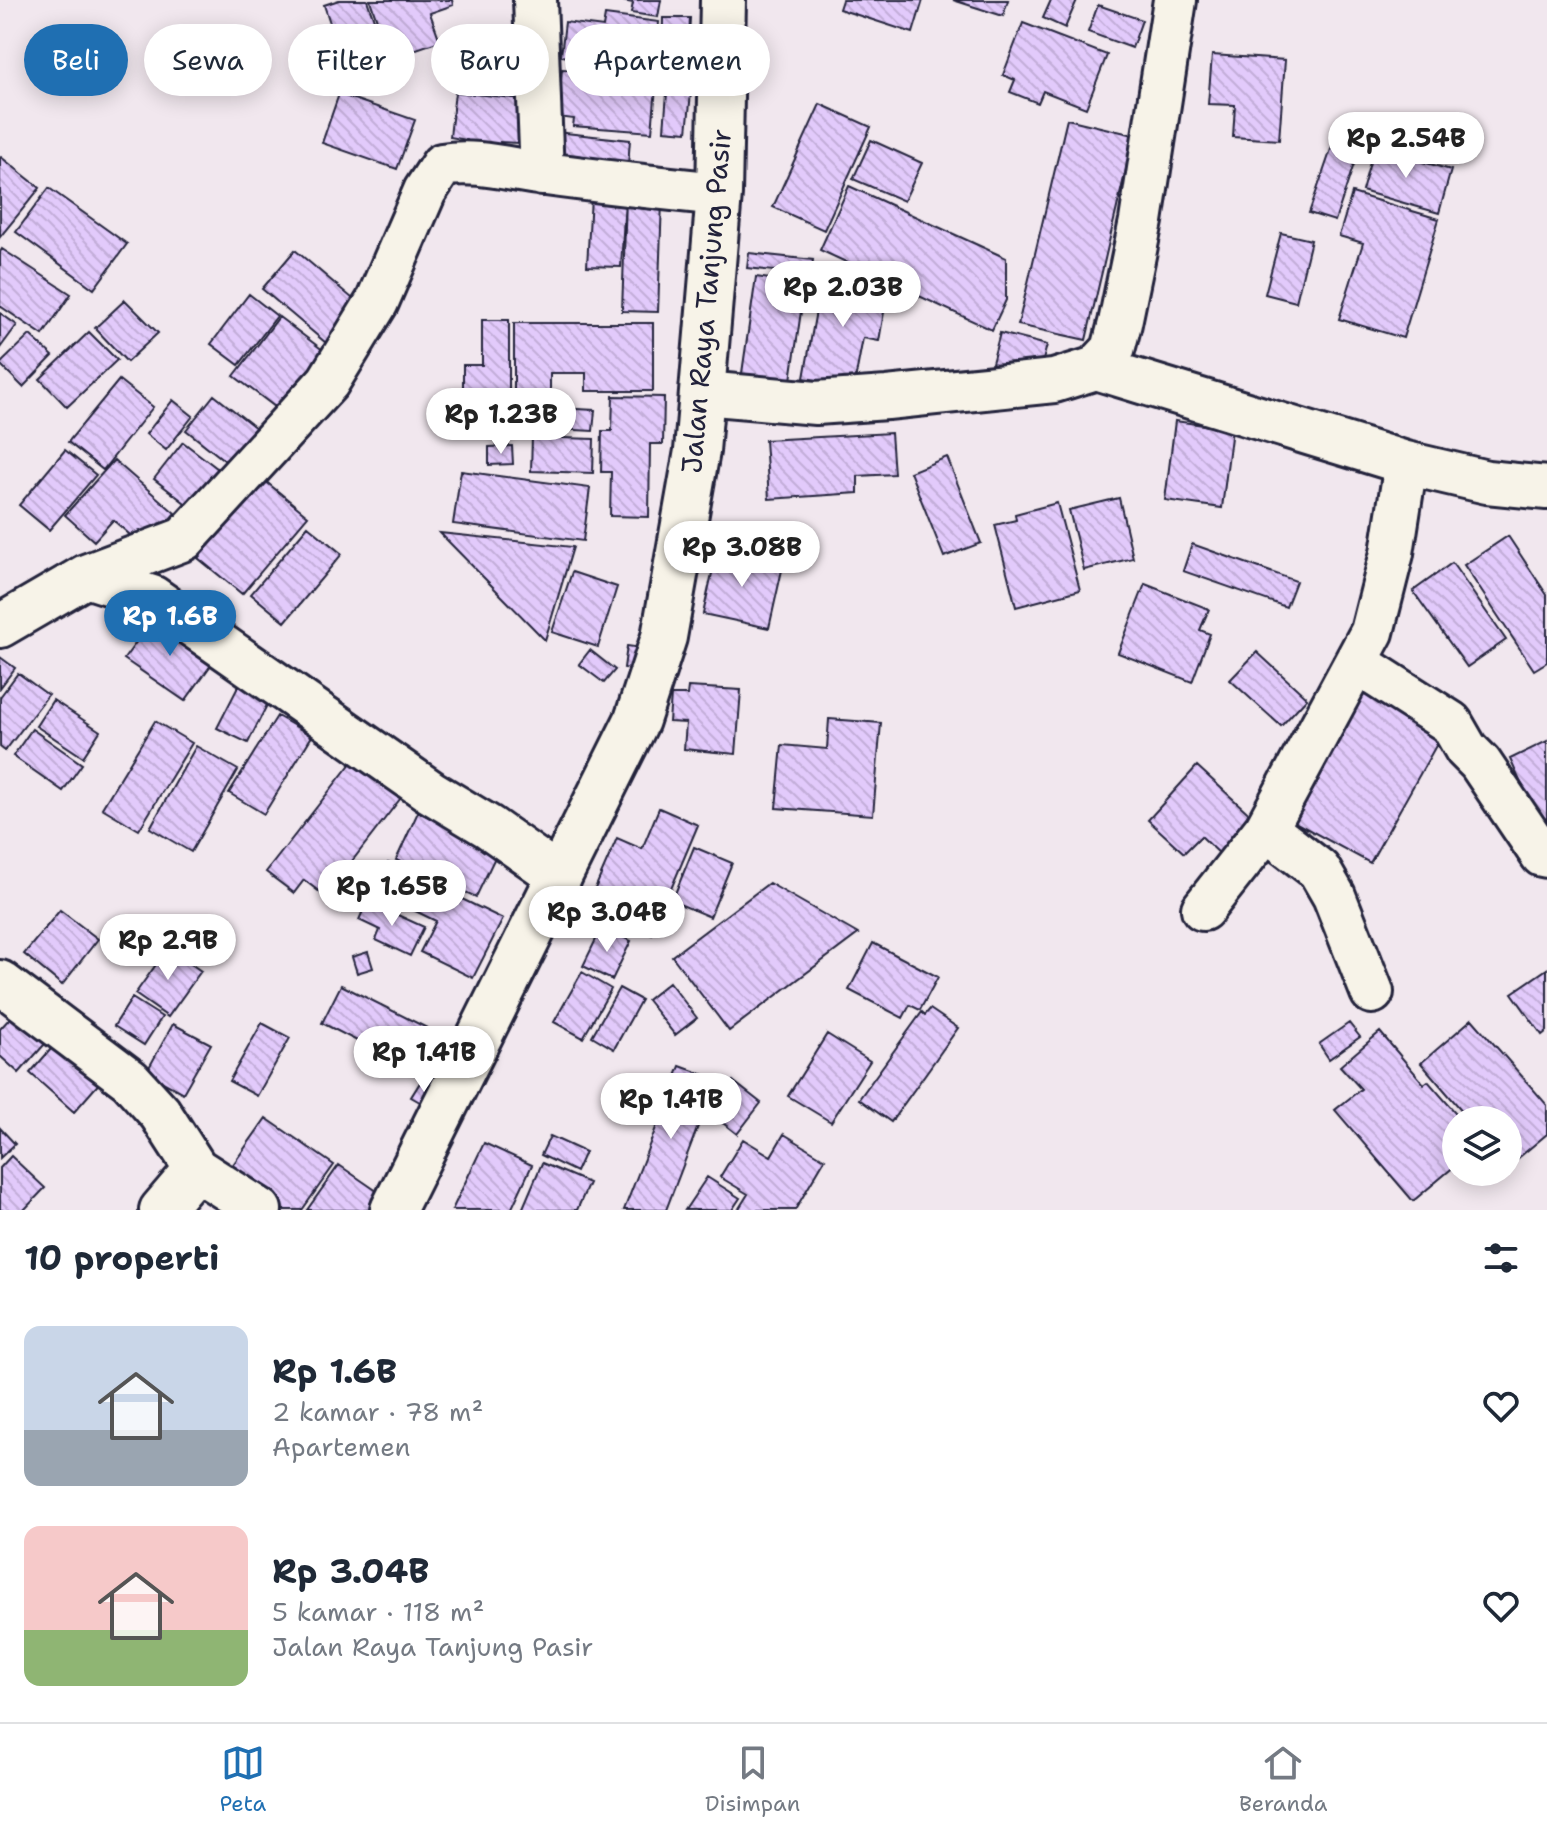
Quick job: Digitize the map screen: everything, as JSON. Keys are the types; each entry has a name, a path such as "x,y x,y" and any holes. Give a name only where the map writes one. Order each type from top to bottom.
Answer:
{"street":[{"path":"535,0 542,174"},
{"name":"Jalan Raya Tanjung Pasir","path":"393,1210 637,720 664,637 697,451 703,393 719,194 723,0"},
{"path":"703,393 816,403 1054,381 1096,368 1113,350 1120,323 1141,221 1175,0"},
{"path":"0,626 86,576 184,539 328,382 377,302 425,191 442,165 499,165 542,174 719,194"},
{"path":"1096,368 1406,463 1487,482 1547,488"},
{"path":"1203,909 1266,829 1372,632 1392,553 1406,463"},
{"path":"86,576 152,597 431,792 489,827 560,877"},
{"path":"1357,663 1451,723 1466,749 1480,763 1542,855 1547,856"},
{"path":"1266,829 1319,870 1334,896 1372,992"},
{"path":"0,982 130,1080 160,1113 196,1169 260,1210"},
{"path":"161,1210 196,1169"}],"building":[{"path":"339,0 367,0 375,24 330,24 324,5"},
{"path":"370,0 452,0 453,5 430,13 434,24 431,24 431,44 415,50 415,24 378,24"},
{"path":"618,0 661,0 658,17 631,13 633,3"},
{"path":"842,0 923,0 913,33 839,9"},
{"path":"953,0 1008,0 1003,16"},
{"path":"1051,0 1077,0 1065,28 1043,18"},
{"path":"1098,5 1142,20 1132,48 1088,32"},
{"path":"605,15 659,22 659,24 604,24"},
{"path":"663,18 690,18 690,24 663,24"},
{"path":"565,22 580,24 565,24 565,57 561,56"},
{"path":"1023,23 1107,55 1086,108 1043,91 1038,103 1010,92 1015,80 1003,75"},
{"path":"1212,55 1285,60 1279,140 1233,137 1235,105 1208,104"},
{"path":"562,69 565,69 565,96 655,96 652,132 573,126 574,119 558,117"},
{"path":"338,96 415,120 397,169 322,143"},
{"path":"455,96 523,99 518,143 500,142 499,159 466,155 467,140 450,137"},
{"path":"667,96 691,96 687,132 664,130"},
{"path":"820,104 871,127 824,230 773,207"},
{"path":"1067,119 1134,135 1086,340 1018,325"},
{"path":"556,132 630,140 627,177 552,170"},
{"path":"1337,132 1362,140 1335,221 1309,213"},
{"path":"871,140 922,163 904,201 853,179"},
{"path":"1374,148 1451,170 1439,213 1362,191"},
{"path":"0,158 40,188 0,237"},
{"path":"849,186 1006,258 1006,300 992,330 820,250"},
{"path":"49,188 127,244 94,289 16,232"},
{"path":"1352,193 1439,219 1403,338 1339,319 1363,243 1339,236"},
{"path":"591,197 625,199 621,267 587,266"},
{"path":"626,200 662,201 658,312 622,311"},
{"path":"1281,233 1311,240 1296,302 1265,294"},
{"path":"2,249 71,294 43,335 0,306"},
{"path":"295,250 365,309 332,348 262,289"},
{"path":"749,253 813,260 811,275 747,268"},
{"path":"756,277 805,284 790,387 741,380"},
{"path":"822,277 888,289 879,341 863,338 854,386 804,378"},
{"path":"249,294 277,316 239,365 211,344"},
{"path":"125,300 158,333 127,362 95,328"},
{"path":"0,313 17,325 0,348"},
{"path":"279,317 328,354 283,413 234,376"},
{"path":"482,320 509,320 509,401 463,401 463,365 482,365"},
{"path":"514,323 653,323 653,391 586,391 586,373 550,373 550,423 514,423"},
{"path":"89,332 117,360 67,407 40,379"},
{"path":"1000,333 1047,345 1039,375 992,363"},
{"path":"30,335 53,356 23,387 0,364"},
{"path":"119,380 153,407 103,470 68,442"},
{"path":"214,395 261,432 233,467 186,430"},
{"path":"613,396 664,397 663,444 650,444 649,517 610,516 611,472 601,472 602,431 612,431"},
{"path":"173,400 193,416 166,450 146,434"},
{"path":"558,408 595,410 593,431 557,429"},
{"path":"1175,421 1232,429 1222,508 1165,500"},
{"path":"891,433 894,474 858,476 858,493 769,499 765,440"},
{"path":"532,437 594,439 593,473 531,471"},
{"path":"183,442 222,472 193,509 154,479"},
{"path":"512,446 513,464 489,465 489,447"},
{"path":"65,450 96,475 49,530 19,505"},
{"path":"947,457 981,543 944,557 910,472"},
{"path":"114,460 175,513 145,548 113,520 94,541 65,515"},
{"path":"461,471 590,488 583,541 453,524"},
{"path":"264,480 308,516 242,594 198,558"},
{"path":"1119,498 1133,558 1084,570 1069,510"},
{"path":"1057,503 1080,590 1016,607 995,525 1016,520 1015,514"},
{"path":"308,526 342,554 285,622 251,594"},
{"path":"440,533 573,547 545,640"},
{"path":"1508,536 1547,595 1547,662 1534,670 1464,565"},
{"path":"1192,544 1296,581 1286,607 1183,571"},
{"path":"718,546 758,555 756,564 782,570 769,628 703,614"},
{"path":"1452,563 1506,640 1467,667 1413,591"},
{"path":"572,572 617,587 598,647 552,632"},
{"path":"1145,584 1209,609 1200,630 1210,634 1192,682 1118,653"},
{"path":"156,615 216,658 185,701 124,659"},
{"path":"627,646 642,648 639,670 624,668"},
{"path":"590,650 615,670 604,683 579,664"},
{"path":"1257,652 1307,698 1281,726 1230,680"},
{"path":"0,657 15,668 0,688"},
{"path":"18,673 48,695 5,751 0,747 0,697"},
{"path":"241,681 271,697 248,743 217,728"},
{"path":"1367,682 1447,726 1370,863 1291,820"},
{"path":"688,687 741,690 736,754 684,749 686,723 669,722 671,695 687,695"},
{"path":"53,700 100,731 83,757 36,726"},
{"path":"277,716 312,736 264,814 229,793"},
{"path":"829,719 881,723 873,815 776,808 782,745 827,749"},
{"path":"155,721 192,743 139,830 102,808"},
{"path":"32,729 82,764 63,791 13,756"},
{"path":"1547,741 1547,825 1541,827 1510,759"},
{"path":"196,746 238,770 191,852 150,828"},
{"path":"359,753 407,790 325,896 304,880 294,893 266,872"},
{"path":"1197,766 1256,820 1222,856 1201,836 1184,853 1148,820"},
{"path":"659,808 698,825 652,934 587,907 617,838 642,849"},
{"path":"418,812 499,849 476,897 396,860"},
{"path":"694,847 732,863 710,917 672,901"},
{"path":"388,863 503,919 473,978 420,952 436,921 374,891"},
{"path":"769,883 858,934 729,1031 672,956"},
{"path":"367,901 424,927 410,956 376,940 380,930 359,920"},
{"path":"60,910 98,939 62,985 24,954"},
{"path":"602,927 631,941 612,980 583,966"},
{"path":"873,943 938,977 920,1010 910,1005 903,1018 849,990"},
{"path":"168,948 201,971 168,1017 135,994"},
{"path":"368,952 373,968 357,973 352,957"},
{"path":"1547,969 1547,1031 1542,1035 1512,993"},
{"path":"582,972 611,989 583,1038 554,1022"},
{"path":"669,982 697,1018 675,1035 647,1000"},
{"path":"341,985 449,1039 429,1078 322,1023"},
{"path":"619,988 641,1000 614,1049 592,1036"},
{"path":"132,998 162,1017 144,1045 114,1026"},
{"path":"20,1007 52,1036 19,1073 0,1056 0,1029"},
{"path":"930,1009 958,1028 891,1122 859,1099 922,1012 925,1015"},
{"path":"1472,1019 1547,1105 1547,1134 1522,1155 1522,1106 1458,1106 1421,1063"},
{"path":"262,1023 290,1038 257,1096 229,1081"},
{"path":"1349,1023 1360,1037 1329,1059 1319,1044"},
{"path":"173,1024 211,1044 183,1093 146,1073"},
{"path":"1380,1032 1424,1084 1428,1081 1450,1106 1442,1106 1442,1177 1413,1201 1335,1110 1361,1089 1340,1066"},
{"path":"827,1034 870,1061 831,1122 788,1096"},
{"path":"58,1041 102,1080 74,1112 30,1073"},
{"path":"680,1066 716,1079 666,1210 624,1210"},
{"path":"421,1081 436,1091 427,1106 411,1097"},
{"path":"733,1081 761,1103 737,1134 709,1112"},
{"path":"266,1118 334,1165 302,1210 281,1210 227,1173"},
{"path":"0,1128 15,1144 0,1158"},
{"path":"784,1134 825,1159 795,1210 738,1210 748,1194 720,1177 743,1139 771,1156"},
{"path":"550,1136 585,1152 576,1172 541,1155"},
{"path":"484,1143 532,1165 511,1210 452,1210"},
{"path":"11,1156 45,1188 24,1210 0,1210 0,1168"},
{"path":"542,1163 589,1183 577,1210 522,1210"},
{"path":"339,1165 387,1198 379,1210 307,1210"},
{"path":"707,1177 740,1198 732,1210 685,1210"}]}
